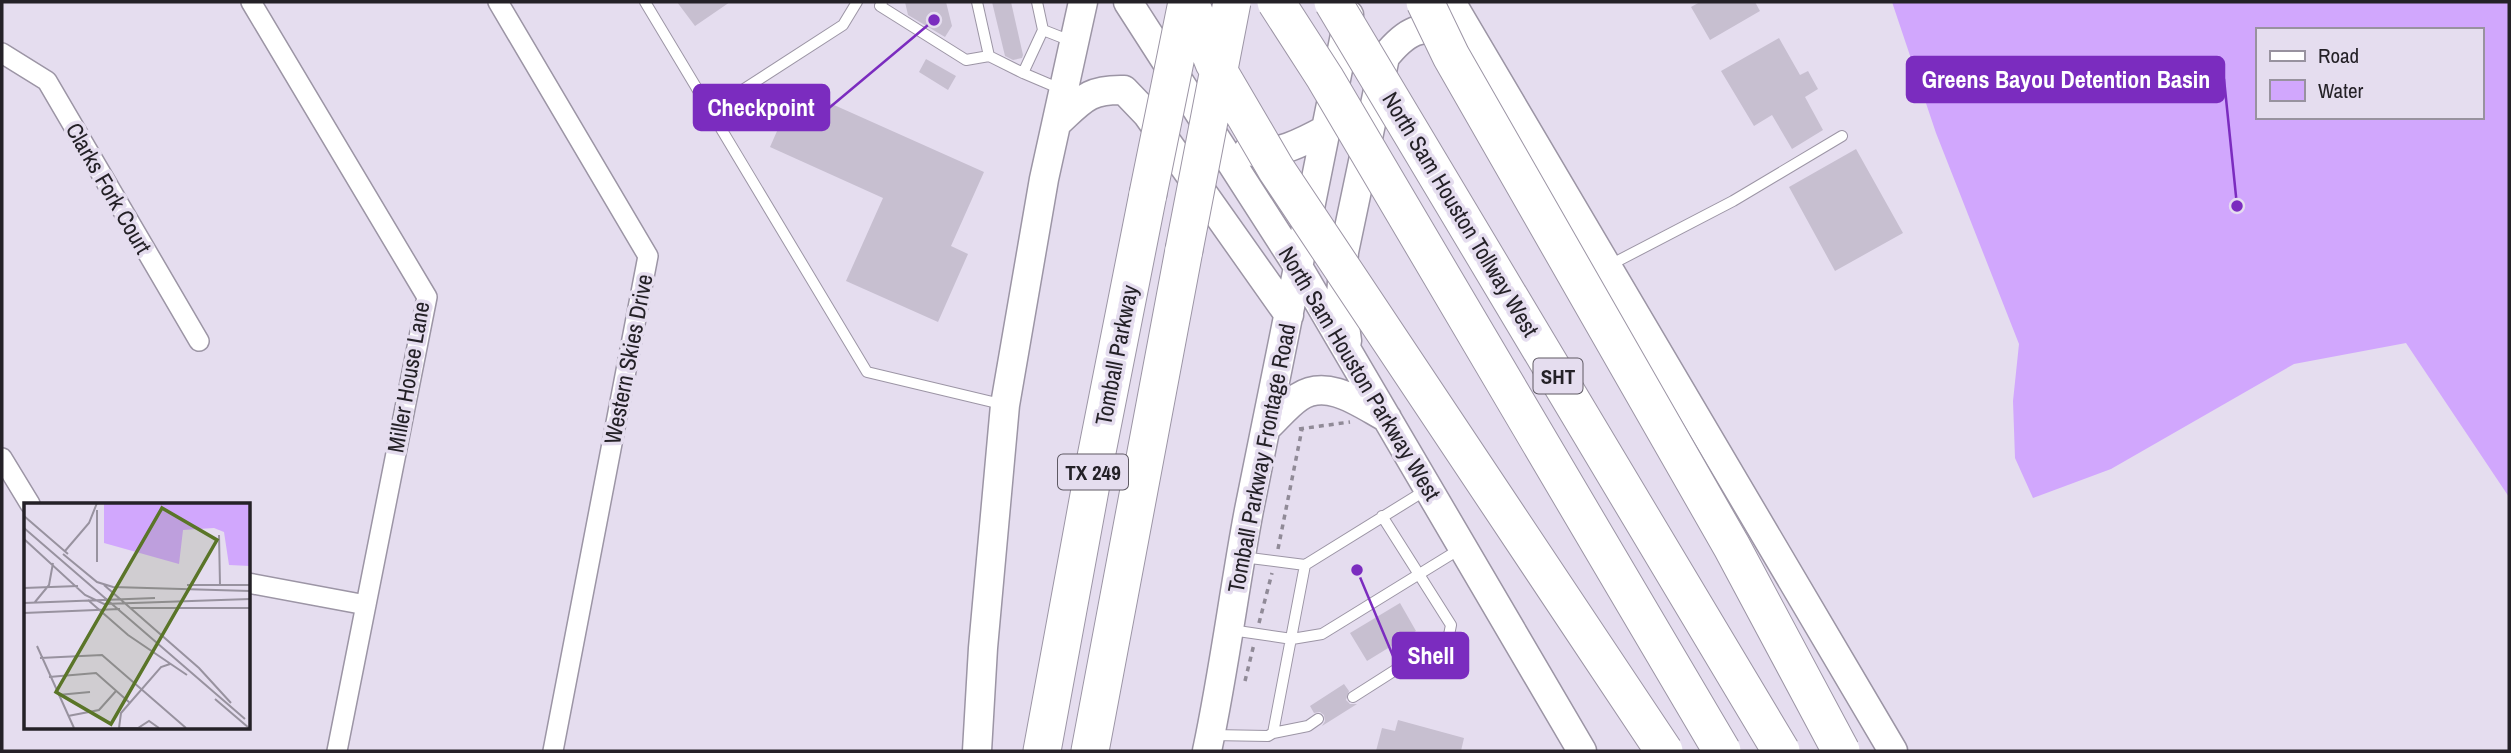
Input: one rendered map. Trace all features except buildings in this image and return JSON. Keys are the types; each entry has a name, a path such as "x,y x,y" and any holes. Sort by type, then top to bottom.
{"highway":[{"name":"Tomball Parkway","path":"1042,751 1096,457 1189,2"},
{"path":"1189,2 1214,63 1276,169 1664,751"},
{"name":"Tomball Parkway","path":"1090,751 1232,2"},
{"name":"North Sam Houston Tollway West","path":"1276,2 1332,90 1722,751"},
{"name":"North Sam Houston Tollway West","path":"1333,2 1781,751"},
{"path":"1446,2 1451,56 1732,547 1841,751"}],"main road":[{"path":"976,751 1005,405 1044,179 1083,2"},
{"name":"North Sam Houston Parkway West","path":"1128,2 1297,265 1582,751"},
{"name":"Tomball Parkway Frontage Road","path":"1209,743 1241,557 1297,265 1352,2"},
{"path":"1446,2 1479,48 1892,751"},
{"path":"1349,352 1341,297 1344,252 1385,57 1401,37 1430,26 1455,30 1479,48"},
{"path":"1057,123 1084,98 1102,89 1124,90 1147,114 1289,315"},
{"path":"1214,135 1256,153 1301,143 1327,129"},
{"path":"1266,428 1298,398 1312,390 1326,390 1348,397 1389,419"}],"street":[{"name":"Miller House Lane","path":"251,2 427,297 337,751"},
{"name":"Western Skies Drive","path":"498,2 648,256 553,751"},
{"name":"Clarks Fork Court","path":"2,52 47,80 199,341"},
{"path":"2,458 29,503"},
{"path":"250,583 366,605"}],"lane":[{"path":"645,2 867,372 1005,405"},
{"path":"710,111 843,25 857,2"},
{"path":"882,2 880,6 966,60 989,57 1063,90"},
{"path":"977,2 989,57"},
{"path":"1023,73 1043,30 1037,2"},
{"path":"1043,30 1074,43"},
{"path":"1607,266 1733,201 1842,136"},
{"path":"1241,557 1305,565 1429,488"},
{"path":"1353,698 1449,635 1451,625 1382,516"},
{"path":"1229,630 1292,639 1322,634 1464,547"},
{"path":"1273,733 1305,565"},
{"path":"1209,743 1268,736 1308,726 1318,719"}],"path":[{"path":"1294,428 1348,424 1356,419"},
{"path":"1244,685 1276,561 1302,429"}],"water":[{"path":"1892,2 2509,2 2509,497 2406,343 2294,364 2111,469 2033,498 2015,458 2013,401 2019,344 1936,133"}],"place":[{"name":"Checkpoint","path":"934,20"},
{"name":"Greens Bayou Detention Basin","path":"2237,206"},
{"name":"Shell","path":"1357,570"}]}
